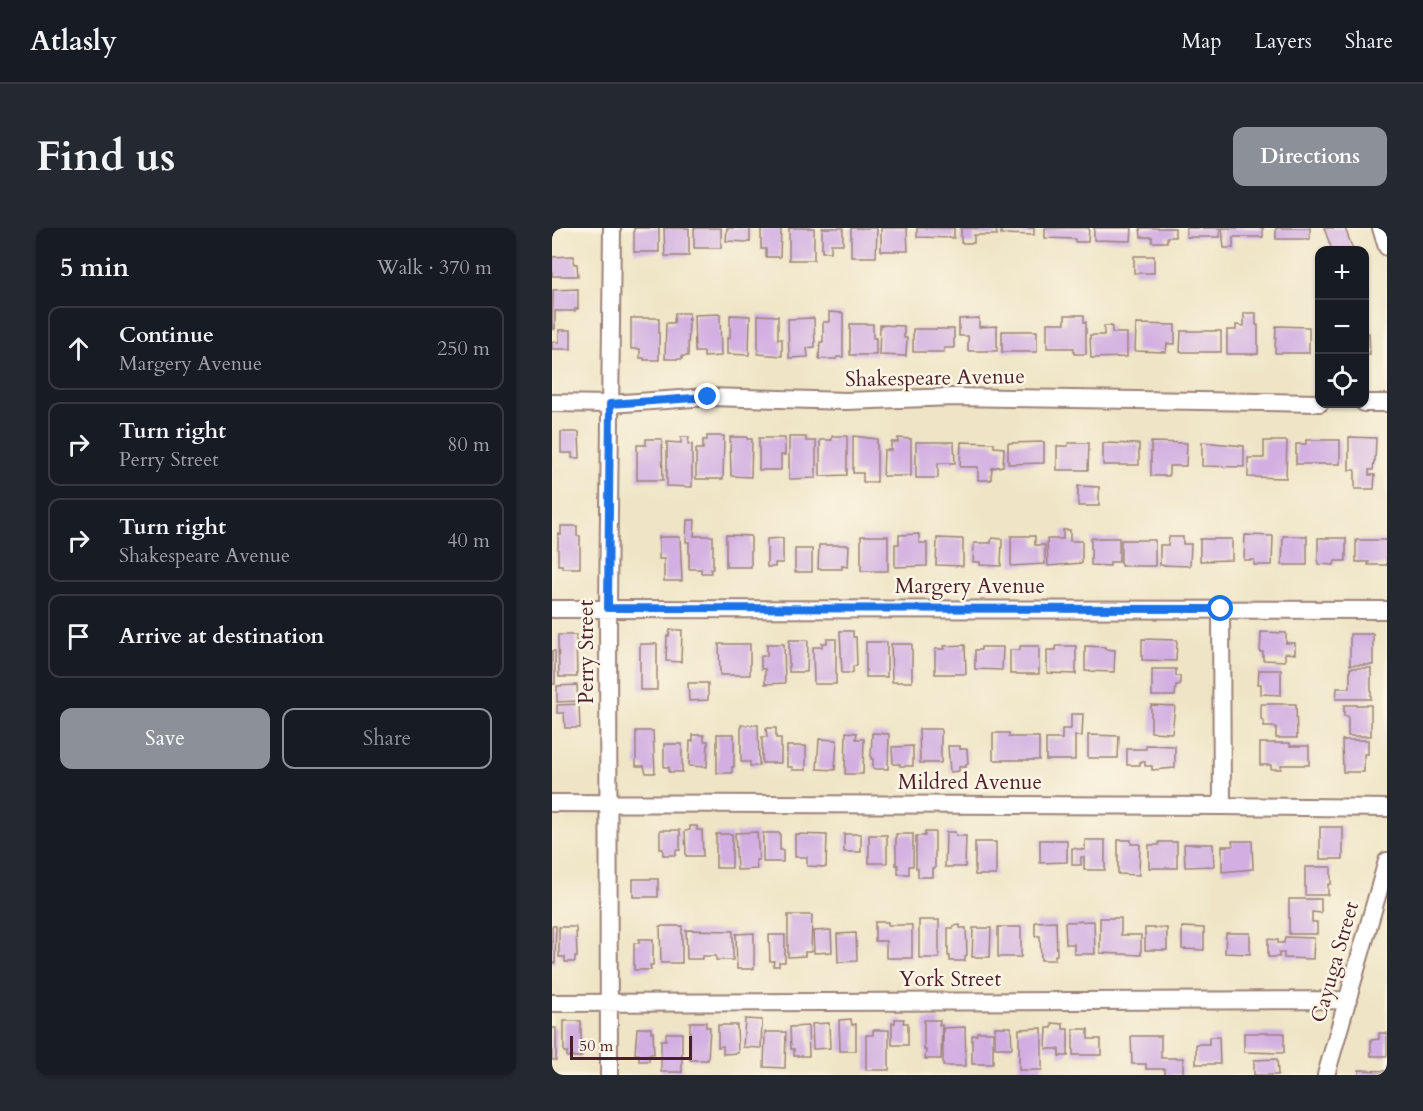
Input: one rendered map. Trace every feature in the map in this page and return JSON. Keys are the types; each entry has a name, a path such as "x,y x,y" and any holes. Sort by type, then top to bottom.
{"street":[{"name":"Perry Street","path":"609,1075 608,608 612,228"},
{"path":"1382,228 1387,247"},
{"name":"Shakespeare Avenue","path":"552,404 610,404 708,397 846,401 954,397 1315,403"},
{"path":"1369,403 1387,403"},
{"name":"Margery Avenue","path":"552,609 1387,610"},
{"path":"1221,609 1222,806"},
{"name":"Mildred Avenue","path":"552,803 1387,808"},
{"name":"Cayuga Street","path":"1326,1075 1387,861"},
{"name":"York Street","path":"552,1004 1348,1000"}],"building":[{"path":"634,228 659,228 659,252 634,252"},
{"path":"664,228 689,228 689,256 665,256"},
{"path":"694,228 721,228 721,248 694,248"},
{"path":"727,228 750,228 750,242 726,241"},
{"path":"761,228 781,228 780,257 766,257 766,249 761,249"},
{"path":"789,228 814,228 814,260 789,260"},
{"path":"822,228 843,228 843,244 831,244 831,252 822,252"},
{"path":"851,228 877,228 876,257 851,257"},
{"path":"881,228 907,228 908,251 881,251"},
{"path":"917,228 954,228 954,238 917,237"},
{"path":"961,228 996,228 997,235 974,235 974,243 961,243"},
{"path":"1001,228 1034,228 1034,235 1001,234"},
{"path":"1045,228 1089,228 1088,242 1045,238"},
{"path":"1094,228 1132,228 1131,241 1094,240"},
{"path":"1140,228 1175,228 1175,237 1167,237 1167,242 1152,242 1152,237 1141,237"},
{"path":"1186,228 1220,228 1220,237 1186,237"},
{"path":"1222,228 1263,228 1263,237 1233,237 1233,248 1224,248"},
{"path":"1276,228 1310,228 1310,239 1276,239"},
{"path":"1324,228 1345,228 1352,246 1331,246"},
{"path":"574,256 578,276 552,276 552,257"},
{"path":"1134,256 1154,256 1154,273 1134,273"},
{"path":"578,289 578,309 555,311 555,329 552,329 553,290"},
{"path":"829,312 843,313 843,357 819,359 820,342 823,342 823,322 829,322"},
{"path":"675,313 689,313 688,356 682,356 682,359 665,359 666,323 674,323"},
{"path":"1244,313 1256,313 1258,354 1227,354 1227,330 1236,330 1236,325 1244,326"},
{"path":"720,314 721,356 704,357 704,352 695,352 694,315"},
{"path":"730,315 750,316 749,355 727,354"},
{"path":"758,315 778,316 778,339 782,339 782,356 758,354"},
{"path":"1065,315 1084,315 1086,354 1074,354 1074,348 1047,348 1047,323 1065,323"},
{"path":"631,318 659,318 659,360 644,360 640,358 640,349 631,349"},
{"path":"814,318 815,347 807,348 808,357 789,358 788,319"},
{"path":"979,318 979,327 997,326 997,351 968,351 968,336 959,336 959,319"},
{"path":"850,324 873,324 876,355 850,355"},
{"path":"1136,324 1175,325 1175,344 1167,344 1166,352 1135,351"},
{"path":"880,325 904,326 904,338 907,338 906,356 879,355"},
{"path":"1104,326 1112,326 1112,333 1127,333 1127,357 1091,358 1090,335 1104,335"},
{"path":"1276,326 1309,327 1309,353 1275,353"},
{"path":"913,329 954,329 954,348 944,348 944,352 913,352"},
{"path":"559,330 571,330 571,349 552,349 552,342 559,342"},
{"path":"1002,331 1037,331 1037,352 1002,352"},
{"path":"1181,331 1221,331 1221,352 1180,352"},
{"path":"561,432 579,432 580,458 572,458 572,453 561,453"},
{"path":"707,436 724,436 723,479 696,479 696,449 703,449 703,440 707,440"},
{"path":"832,436 847,436 847,475 820,476 820,440 832,440"},
{"path":"853,436 877,439 877,482 863,482 863,473 853,473"},
{"path":"681,437 689,437 688,445 692,444 692,487 667,486 667,442 681,443"},
{"path":"730,437 752,439 751,477 731,476"},
{"path":"789,437 806,437 806,441 816,441 816,478 789,479"},
{"path":"1349,437 1376,438 1375,461 1373,470 1369,470 1369,475 1375,475 1374,489 1355,489 1355,470 1349,470"},
{"path":"759,438 785,438 785,455 781,455 781,470 759,470"},
{"path":"898,438 911,439 911,476 883,476 884,450 891,450 891,442 898,442"},
{"path":"646,439 662,439 663,480 637,480 637,445 646,445"},
{"path":"1306,440 1340,440 1340,464 1296,464 1296,444 1306,444"},
{"path":"1264,441 1287,441 1286,478 1248,477 1248,458 1264,458"},
{"path":"916,442 954,442 955,463 938,463 938,478 916,478"},
{"path":"961,442 994,443 994,447 1004,448 1003,466 992,468 991,480 978,480 978,467 960,467"},
{"path":"1044,442 1044,463 1008,464 1008,443"},
{"path":"1151,442 1187,443 1186,466 1169,466 1169,476 1151,476"},
{"path":"1202,442 1244,446 1244,467 1202,466"},
{"path":"1069,443 1089,443 1088,470 1057,470 1057,446 1068,446"},
{"path":"1103,443 1139,444 1139,465 1103,465"},
{"path":"1078,486 1099,487 1099,506 1078,506"},
{"path":"687,520 695,520 694,536 713,536 711,573 701,573 701,569 689,569 689,542 686,542"},
{"path":"561,526 577,526 577,536 580,536 580,568 562,568 562,565 558,565 558,534 561,535"},
{"path":"1063,530 1070,530 1070,541 1082,541 1082,563 1048,566 1047,539 1063,539"},
{"path":"919,534 919,543 927,543 927,566 895,567 895,544 899,544 899,535"},
{"path":"726,535 751,536 751,567 726,567"},
{"path":"1245,535 1273,536 1272,565 1254,565 1254,560 1244,560"},
{"path":"861,536 888,536 888,571 861,571"},
{"path":"1011,536 1035,536 1035,545 1045,545 1045,564 1011,566"},
{"path":"1283,536 1307,536 1307,565 1282,565"},
{"path":"659,537 680,537 682,581 664,581 664,559 659,559"},
{"path":"1169,537 1183,537 1183,544 1191,544 1190,566 1160,565 1160,545 1168,545"},
{"path":"783,538 783,563 775,563 775,567 767,567 767,539"},
{"path":"937,538 963,539 963,566 936,565"},
{"path":"992,538 1002,539 1001,566 980,565 980,562 973,562 974,543 991,543"},
{"path":"1091,538 1119,538 1119,562 1110,562 1110,566 1091,565"},
{"path":"1318,538 1346,538 1346,561 1335,561 1334,565 1318,564"},
{"path":"1200,539 1232,539 1232,560 1200,561"},
{"path":"1121,540 1155,540 1155,566 1121,566"},
{"path":"1356,540 1387,540 1387,565 1368,565 1369,562 1356,562"},
{"path":"819,545 849,545 848,567 818,569"},
{"path":"795,549 812,549 812,572 795,572"},
{"path":"670,630 682,630 681,662 666,661 667,636"},
{"path":"840,631 853,631 853,637 856,637 857,665 853,666 853,673 842,673"},
{"path":"1261,632 1286,633 1286,643 1295,643 1295,654 1285,653 1285,661 1263,660 1263,652 1260,652"},
{"path":"1350,634 1373,634 1373,665 1350,665"},
{"path":"558,635 576,635 577,677 559,677"},
{"path":"827,639 836,639 836,684 814,684 813,647 822,647 822,643 827,643"},
{"path":"1142,639 1177,640 1176,661 1142,660"},
{"path":"789,640 808,640 807,672 789,672"},
{"path":"866,642 887,642 887,677 866,677"},
{"path":"640,644 657,644 657,690 640,690"},
{"path":"719,644 750,644 750,675 720,675"},
{"path":"767,644 784,644 785,683 765,684 765,669 761,669 761,656 767,656"},
{"path":"891,644 912,644 912,682 892,682"},
{"path":"965,645 966,674 935,674 935,649"},
{"path":"1020,646 1039,646 1039,674 1010,674 1010,650 1020,650"},
{"path":"1056,646 1076,646 1076,674 1047,673 1047,650 1056,650"},
{"path":"1085,646 1115,650 1114,672 1085,671"},
{"path":"981,647 1003,647 1002,670 975,669 975,650 981,650"},
{"path":"552,651 555,651 555,684 552,684"},
{"path":"1350,668 1371,668 1371,699 1336,699 1337,688 1350,688"},
{"path":"1152,669 1176,669 1176,676 1180,676 1180,685 1176,685 1175,696 1152,696"},
{"path":"1259,670 1281,670 1281,695 1261,694 1261,684 1258,684"},
{"path":"688,683 708,683 708,700 689,701"},
{"path":"577,685 578,701 557,702 557,686"},
{"path":"579,704 580,728 565,728 564,713 557,713 557,705"},
{"path":"1261,704 1296,704 1297,738 1276,738 1276,727 1264,727 1264,721 1261,720"},
{"path":"1151,705 1175,706 1172,733 1151,732"},
{"path":"1344,705 1371,705 1371,736 1348,736 1348,716 1344,716"},
{"path":"1071,714 1083,714 1082,736 1075,736 1075,760 1046,760 1046,739 1062,739 1062,729 1071,729"},
{"path":"741,725 758,725 759,766 750,766 750,762 741,762"},
{"path":"766,728 776,728 776,738 781,738 781,763 762,763 762,737 767,737"},
{"path":"919,729 941,729 941,763 920,763"},
{"path":"636,731 653,731 655,773 646,773 644,766 636,766"},
{"path":"846,732 857,733 856,739 864,739 863,774 845,774"},
{"path":"872,733 889,734 888,769 873,769"},
{"path":"993,733 1009,733 1009,737 1039,737 1039,760 993,760"},
{"path":"717,734 734,734 732,773 717,773"},
{"path":"693,735 704,735 704,741 708,741 707,767 689,766 690,741 693,741"},
{"path":"1088,735 1119,736 1118,758 1088,758"},
{"path":"819,739 837,740 835,770 817,769"},
{"path":"1342,740 1368,740 1368,754 1364,754 1364,772 1343,772"},
{"path":"1260,743 1290,743 1290,746 1309,746 1309,765 1281,765 1281,769 1271,769 1271,765 1260,765"},
{"path":"664,744 682,744 682,772 669,772 669,767 664,767"},
{"path":"1146,745 1175,746 1175,768 1152,770 1152,766 1145,766 1145,762 1140,762 1140,765 1127,765 1127,749 1146,749"},
{"path":"787,746 806,746 806,770 792,770 792,767 787,767"},
{"path":"913,746 913,766 893,764 892,747"},
{"path":"948,746 960,746 960,749 967,749 968,764 966,767 959,767 959,771 950,772"},
{"path":"690,826 697,826 697,830 702,830 703,856 686,856 685,831 690,830"},
{"path":"1320,827 1343,827 1343,859 1320,859"},
{"path":"660,830 680,830 680,850 676,850 676,855 663,855 663,849 660,849"},
{"path":"757,832 759,860 756,860 757,869 737,870 735,833"},
{"path":"925,832 935,832 935,868 932,868 932,877 918,877 916,836 925,836"},
{"path":"946,832 955,832 956,836 966,836 965,867 945,867"},
{"path":"763,833 780,833 783,862 763,862"},
{"path":"716,834 732,834 732,868 716,868"},
{"path":"795,834 827,835 826,867 807,866 807,857 795,857"},
{"path":"844,834 861,834 861,852 844,852"},
{"path":"896,834 913,834 913,866 909,866 909,874 898,874"},
{"path":"869,835 887,835 887,863 869,863"},
{"path":"1040,840 1067,840 1067,862 1040,863"},
{"path":"1085,840 1105,840 1105,870 1084,870 1084,857 1081,857 1081,865 1072,865 1072,848 1085,850"},
{"path":"1118,840 1131,840 1131,844 1140,844 1139,875 1118,874"},
{"path":"1232,841 1252,841 1253,869 1222,872 1222,846 1233,846"},
{"path":"975,842 996,842 996,875 975,875"},
{"path":"1159,842 1177,842 1177,868 1149,868 1149,845 1159,845"},
{"path":"1184,844 1213,844 1214,866 1185,867"},
{"path":"1305,867 1331,867 1331,884 1328,884 1328,895 1305,895"},
{"path":"633,879 658,879 658,897 633,897"},
{"path":"1289,899 1321,899 1321,913 1312,912 1312,922 1317,922 1317,934 1289,934"},
{"path":"788,915 812,915 811,952 805,952 805,956 788,957"},
{"path":"1100,918 1121,918 1121,935 1141,935 1141,955 1100,953"},
{"path":"919,920 939,920 939,958 919,958"},
{"path":"1056,921 1057,955 1055,955 1055,960 1041,960 1040,936 1035,936 1035,922"},
{"path":"1094,921 1095,954 1074,954 1074,944 1066,944 1065,922"},
{"path":"875,922 888,922 888,925 912,925 912,958 886,958 886,941 875,941"},
{"path":"960,925 960,928 966,928 967,955 965,961 950,961 948,928"},
{"path":"552,926 556,926 555,963 552,963"},
{"path":"660,926 682,926 682,963 661,963"},
{"path":"559,927 576,927 577,957 575,957 575,962 565,962 565,957 559,957"},
{"path":"998,927 1021,927 1021,957 998,957"},
{"path":"1182,927 1204,928 1204,950 1182,949"},
{"path":"973,928 991,928 990,957 972,957"},
{"path":"1145,928 1167,928 1167,950 1145,950"},
{"path":"686,930 733,931 733,960 716,960 716,956 687,959"},
{"path":"831,930 832,952 814,953 813,931"},
{"path":"754,933 754,969 737,969 736,934"},
{"path":"856,933 857,961 838,962 837,934"},
{"path":"1226,933 1250,933 1250,954 1225,953"},
{"path":"769,935 785,935 785,962 779,962 779,966 773,966 774,961 770,961"},
{"path":"1285,937 1314,938 1313,959 1284,958 1284,953 1279,953 1279,957 1268,957 1268,939 1284,943"},
{"path":"639,939 653,939 651,970 634,970 634,943 639,943"},
{"path":"745,1019 762,1020 761,1048 743,1047"},
{"path":"851,1019 852,1025 856,1024 856,1051 840,1051 839,1020"},
{"path":"895,1019 904,1019 903,1023 908,1023 908,1045 892,1045 892,1023 895,1023"},
{"path":"924,1020 940,1020 939,1025 942,1025 941,1059 925,1059"},
{"path":"564,1021 581,1021 581,1057 567,1057 567,1052 564,1052"},
{"path":"690,1022 706,1022 706,1027 710,1027 708,1060 690,1060"},
{"path":"829,1023 830,1048 813,1049 812,1024"},
{"path":"1052,1023 1063,1024 1063,1029 1068,1029 1068,1056 1059,1056 1059,1049 1046,1049 1047,1028 1052,1028"},
{"path":"718,1025 737,1025 738,1053 723,1054 723,1046 718,1047"},
{"path":"808,1026 809,1056 794,1056 794,1049 791,1049 790,1027"},
{"path":"965,1027 966,1066 943,1066 943,1028"},
{"path":"995,1027 1011,1027 1012,1048 995,1048"},
{"path":"552,1028 556,1028 556,1060 552,1060"},
{"path":"637,1028 651,1028 653,1032 654,1054 649,1054 649,1061 639,1061 639,1054 635,1054"},
{"path":"1042,1028 1042,1070 1019,1070 1019,1029"},
{"path":"1073,1029 1088,1029 1088,1039 1101,1039 1101,1055 1073,1055"},
{"path":"873,1030 889,1030 889,1070 866,1070 866,1035 873,1035"},
{"path":"765,1032 786,1032 785,1068 764,1067"},
{"path":"977,1032 993,1032 993,1064 972,1064 972,1035 977,1035"},
{"path":"666,1033 682,1033 682,1072 661,1072 661,1040 666,1040"},
{"path":"1244,1033 1284,1033 1284,1053 1244,1052"},
{"path":"1379,1033 1387,1033 1387,1056 1371,1056 1371,1040 1379,1039"},
{"path":"1131,1036 1161,1036 1161,1058 1183,1058 1183,1075 1165,1075 1165,1069 1146,1069 1146,1064 1132,1064"},
{"path":"1209,1037 1219,1037 1220,1064 1196,1064 1196,1044 1209,1044"},
{"path":"1277,1059 1278,1075 1254,1075 1254,1060"},
{"path":"1359,1070 1386,1071 1386,1075 1359,1075"}],"route":[{"path":"708,397 610,404 608,608 1221,609"}]}
